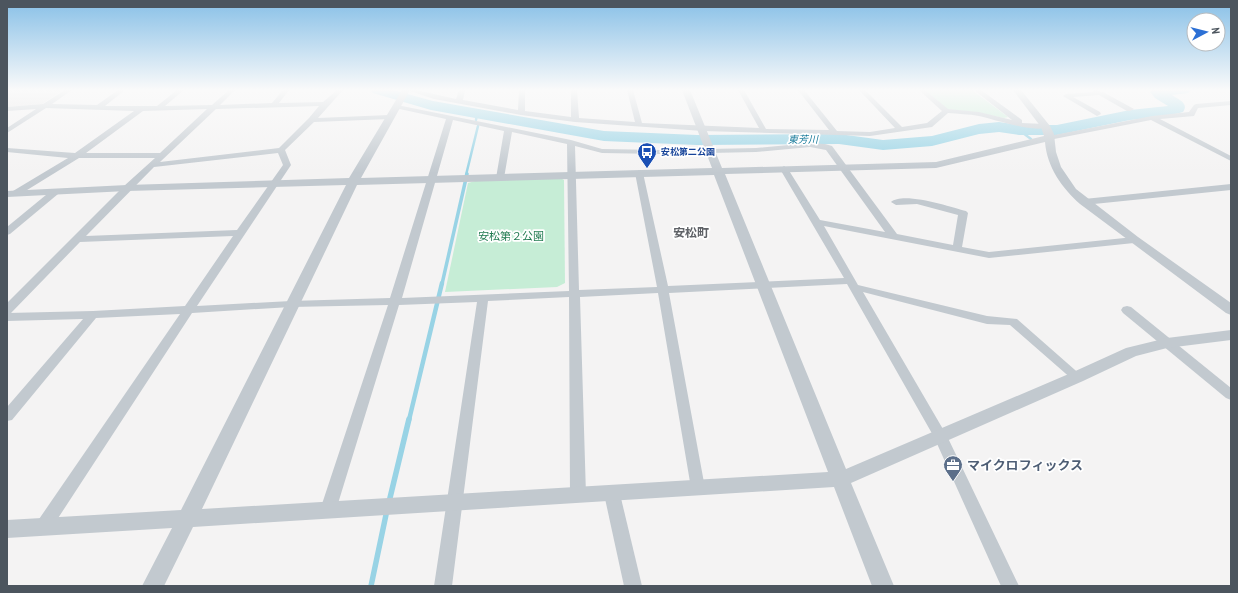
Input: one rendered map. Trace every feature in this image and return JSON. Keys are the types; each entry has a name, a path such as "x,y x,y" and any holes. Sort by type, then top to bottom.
{"street":[{"path":"7,131 28,118"},
{"path":"11,193 77,156 129,118"},
{"path":"7,310 127,188 203,118"},
{"path":"152,165 281,150 312,120 372,118"},
{"path":"153,586 188,519 291,304 353,182 389,118"},
{"path":"328,510 395,301 450,118 508,131 571,142 602,151 661,152 710,148 756,150 810,145 825,146 829,148 893,236"},
{"path":"557,118 703,130 870,134 900,128 930,125 938,118"},
{"path":"637,118 638,124"},
{"path":"698,118 883,586"},
{"path":"757,118 764,131"},
{"path":"823,118 834,132"},
{"path":"890,118 900,128"},
{"path":"994,118 1047,131"},
{"path":"1014,118 1027,126"},
{"path":"1037,118 1047,131 1051,152 1056,167 1072,191 1134,240 1231,310"},
{"path":"1152,118 1231,159"},
{"path":"11,193 127,188 936,165 1047,131 1155,118"},
{"path":"500,178 508,131"},
{"path":"571,142 570,175 578,495"},
{"path":"7,150 77,156 163,155"},
{"path":"43,527 272,185 287,165 281,150"},
{"path":"784,169 817,222 940,436 1010,586"},
{"path":"639,173 663,289 698,488"},
{"path":"1084,202 1231,187"},
{"path":"7,232 55,192"},
{"path":"896,202 917,201 963,213 957,249"},
{"path":"817,222 989,255 1134,240"},
{"path":"77,238 241,232"},
{"path":"7,317 188,311 291,304 439,300 663,289 853,284 987,320 1014,322 1077,377"},
{"path":"443,586 483,298"},
{"path":"1127,310 1231,395"},
{"path":"7,416 93,315"},
{"path":"7,529 612,494 841,479 1077,377 1131,352 1167,343 1231,335"},
{"path":"612,494 633,586"}],"green space":[{"name":"安松第２公園","path":"560,178 564,180 565,283 557,287 445,292 468,183 475,181"}],"waterway":[{"name":"東芳川","path":"502,118 604,136 697,140 839,139 883,145 932,141 979,129 999,127 1019,130 1057,130 1117,118"},
{"path":"466,175 478,126"},
{"path":"1019,130 1031,139"},
{"path":"442,284 467,174"},
{"path":"409,420 442,283"},
{"path":"389,502 409,419"},
{"path":"371,586 387,510"}],"place":[{"name":"安松第二公園","path":"647,169"},
{"name":"マイクロフィックス","path":"953,482"}],"district":[{"name":"安松町","path":"691,233"}]}
